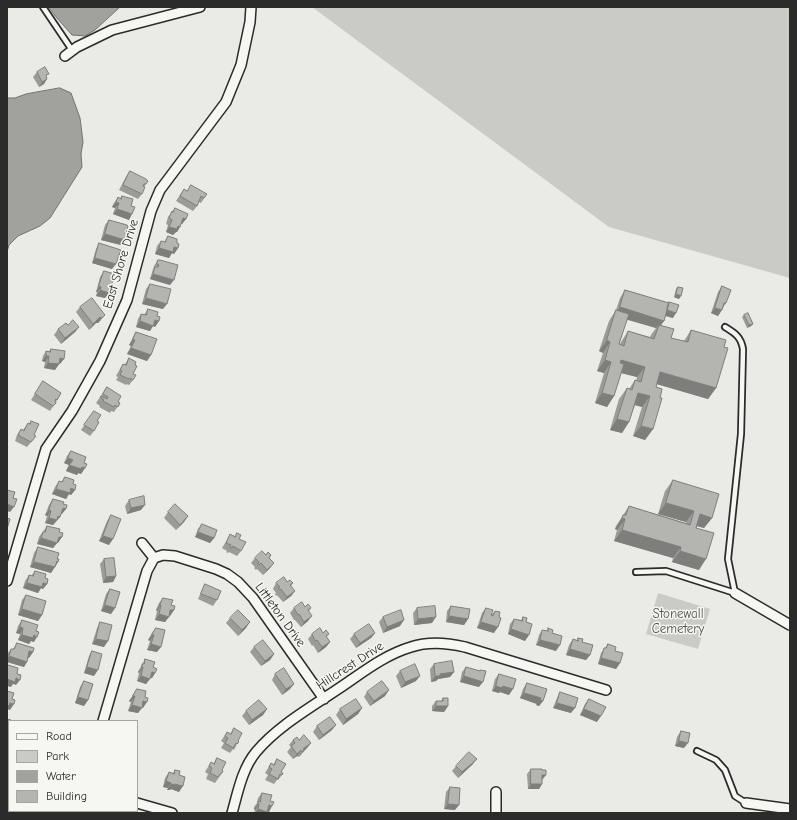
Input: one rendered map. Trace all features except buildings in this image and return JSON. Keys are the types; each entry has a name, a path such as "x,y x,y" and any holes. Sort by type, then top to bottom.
{"street":[{"path":"69,53 112,30 200,7"},
{"name":"East Shore Drive","path":"7,581 46,449 72,411 100,360 127,300 151,210 160,190 226,102 241,65 250,22 250,7"},
{"path":"103,720 147,571 154,558 142,542"},
{"name":"Littleton Drive","path":"154,558 175,556 216,569 238,582 253,598 324,699"},
{"path":"735,593 790,625"},
{"name":"Hillcrest Drive","path":"232,813 241,779 248,764 256,752 275,733 390,654 412,646 434,643 465,647 606,690"},
{"path":"496,792 496,813"},
{"path":"138,803 172,813"},
{"path":"746,803 790,809"}],"lane":[{"path":"43,7 69,53"},
{"path":"636,572 666,571 735,593 728,559 741,434 743,349 742,341 735,333 725,327"},
{"path":"697,751 716,760 725,770 728,782 735,796 746,803"}],"green space":[{"path":"312,7 790,7 790,278 609,227"},
{"name":"Stonewall Cemetery","path":"658,593 710,609 698,649 646,634"}],"water":[{"path":"49,7 120,7 95,30 85,36 72,35"},
{"path":"60,88 71,93 80,118 83,142 81,154 82,167 50,218 40,226 18,236 9,245 7,252 7,98 15,98 26,94"}]}
